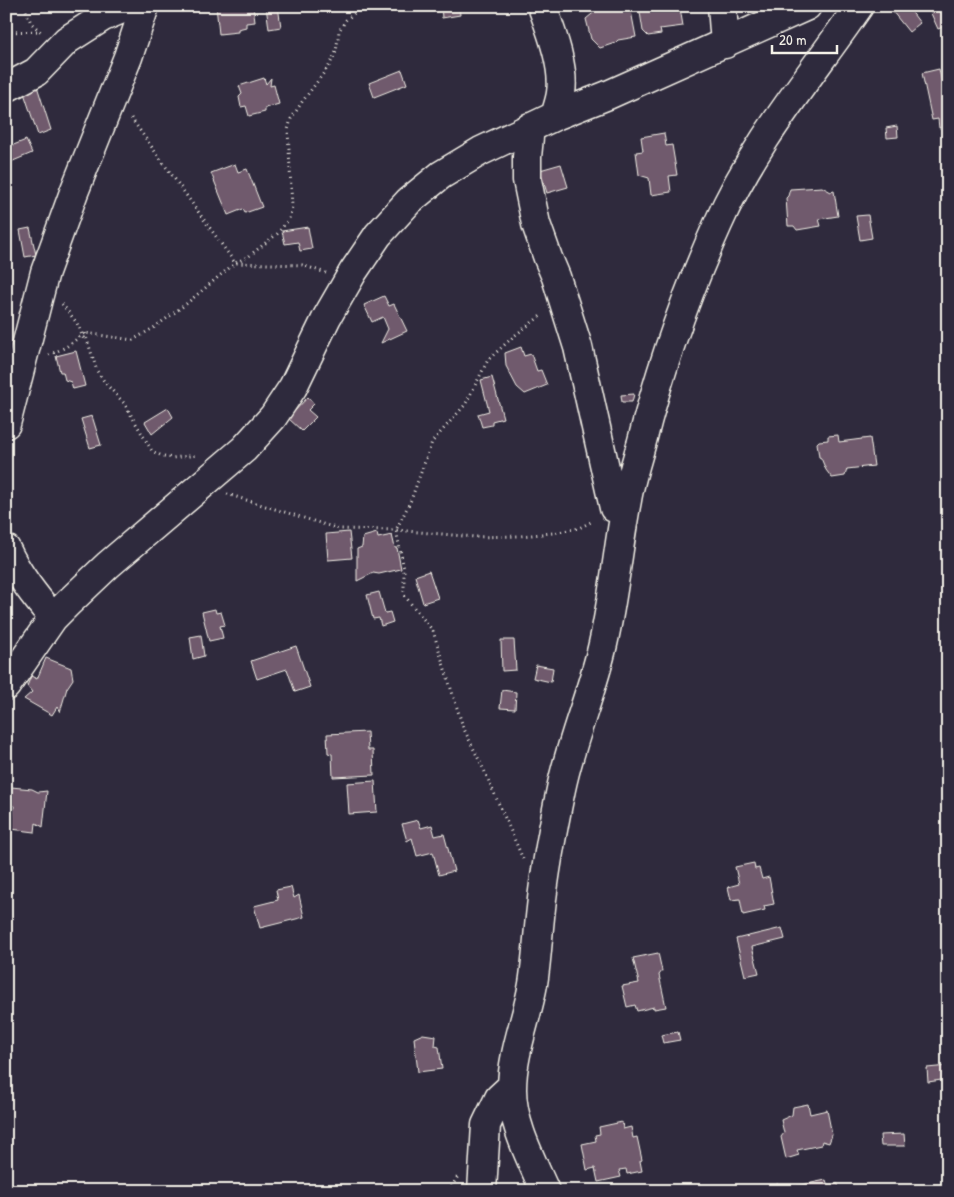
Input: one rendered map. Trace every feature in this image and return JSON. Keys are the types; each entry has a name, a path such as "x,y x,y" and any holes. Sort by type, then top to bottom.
{"street":[{"path":"6,88 36,72 67,40 103,17 129,6"},
{"path":"6,424 45,272 145,6"},
{"path":"542,6 551,31 562,75 561,93 555,116"},
{"path":"722,6 725,44"},
{"path":"6,686 53,618 108,565 244,450 274,417 294,387 327,317 348,279 378,235 409,201 440,175 481,151 530,127 725,44 807,6"},
{"path":"545,1191 513,1109 512,1086 517,1050 528,1013 533,984 541,906 561,788 569,754 603,643 627,498 650,408 693,282 720,220 751,160 859,6"},
{"path":"530,127 527,180 536,224 578,347 614,508"},
{"path":"6,549 13,565 25,583 53,618"},
{"path":"482,1191 486,1125 499,1098 512,1086"}],"path":[{"path":"22,365 44,358 85,333 133,340 155,327 235,263 249,256 277,234 289,219 292,207 288,130 291,119 329,66 336,52 339,31 346,20 364,6"},
{"path":"6,32 40,31"},
{"path":"113,94 235,263"},
{"path":"235,263 302,265 348,279"},
{"path":"40,293 57,299 68,310 84,340 85,333"},
{"path":"524,861 463,727 433,631 404,595 404,569 396,530 411,500 432,442 465,405 488,360 514,336 563,300"},
{"path":"85,333 97,371 106,384 124,403 152,451 172,458 199,454"},
{"path":"201,487 339,529 396,530 475,537 553,533 579,528 602,517 614,508"}],"building":[{"path":"216,6 253,6 255,22 246,23 246,27 238,29 238,32 219,34"},
{"path":"266,6 278,6 281,27 269,29"},
{"path":"441,6 459,6 460,15 442,18"},
{"path":"599,6 630,6 636,37 618,40 615,43 600,48 591,39 586,19"},
{"path":"639,6 676,6 676,9 680,8 683,26 660,29 661,34 648,36 643,31"},
{"path":"888,6 907,6 920,23 909,32"},
{"path":"931,6 948,6 948,25 938,29 930,11"},
{"path":"939,69 948,110 948,126 939,128 938,119 932,120 922,73"},
{"path":"402,70 407,84 374,97 369,83"},
{"path":"264,78 266,84 271,78 270,86 274,85 279,104 265,108 265,112 249,116 246,106 241,107 239,97 242,94 239,86"},
{"path":"36,83 51,130 38,135 22,87"},
{"path":"897,126 898,137 887,138 886,128"},
{"path":"664,133 666,146 672,145 677,175 669,176 671,192 651,195 649,178 639,175 636,152 643,151 641,137"},
{"path":"26,140 32,153 6,164 6,148"},
{"path":"235,164 238,172 247,169 262,207 245,213 243,209 228,215 211,173"},
{"path":"561,164 568,187 547,193 540,170"},
{"path":"822,187 831,192 834,191 838,216 819,219 821,226 797,230 794,226 788,226 786,198 790,189"},
{"path":"868,215 872,238 860,240 856,216"},
{"path":"308,227 312,249 300,251 298,242 285,244 282,231"},
{"path":"30,228 36,255 25,257 20,230"},
{"path":"384,296 389,306 394,304 407,331 381,343 388,329 383,317 372,322 364,305"},
{"path":"6,309 8,329 6,330"},
{"path":"521,347 524,356 531,354 537,371 541,370 547,385 525,394 517,387 506,366 505,353"},
{"path":"76,351 85,386 73,389 71,382 65,380 63,372 60,372 56,356"},
{"path":"492,377 503,418 492,421 492,425 482,427 478,414 489,411 481,380"},
{"path":"634,394 632,402 622,402 621,395"},
{"path":"308,397 314,404 308,410 316,417 302,431 288,418"},
{"path":"168,408 173,417 152,434 145,422"},
{"path":"92,416 101,445 90,448 81,419"},
{"path":"838,435 839,442 870,438 874,466 847,469 845,476 832,478 819,457 817,443 828,440 828,436"},
{"path":"349,532 352,558 328,560 326,534"},
{"path":"377,533 378,538 392,535 395,548 397,548 401,569 379,574 373,573 357,581 357,549 362,547 363,537"},
{"path":"429,571 438,598 423,603 415,576"},
{"path":"379,592 385,613 390,612 393,622 381,626 379,618 373,619 367,595"},
{"path":"215,609 216,613 221,612 225,625 220,626 223,638 209,641 202,612"},
{"path":"201,635 204,656 193,659 190,637"},
{"path":"501,640 514,640 516,670 502,671"},
{"path":"296,646 310,687 295,692 287,669 257,679 251,661"},
{"path":"46,658 71,668 73,679 67,688 60,712 57,707 52,715 24,699 32,692 27,686 31,676 37,679"},
{"path":"536,665 553,668 551,682 533,678"},
{"path":"502,690 516,692 515,709 500,708"},
{"path":"367,732 368,750 373,750 374,775 333,777 332,754 328,753 327,734"},
{"path":"375,781 377,812 349,814 347,783"},
{"path":"11,787 32,789 38,792 47,791 43,827 36,823 35,832 11,829 14,806 10,804"},
{"path":"418,820 421,828 432,825 435,836 444,834 454,871 439,875 433,852 417,856 412,838 407,841 402,824"},
{"path":"754,863 755,869 759,868 762,879 769,877 774,904 764,906 765,910 743,915 740,899 731,900 728,887 739,884 735,867"},
{"path":"291,887 294,898 299,895 304,917 260,928 254,906 278,900 276,890"},
{"path":"782,928 785,939 752,947 759,973 745,976 736,939"},
{"path":"658,953 662,971 659,975 666,1007 654,1009 654,1007 637,1011 635,1005 627,1007 622,986 639,983 633,958"},
{"path":"678,1032 680,1040 663,1043 661,1035"},
{"path":"423,1034 436,1036 435,1046 439,1047 442,1069 418,1072 414,1038"},
{"path":"948,1066 948,1079 928,1082 927,1068"},
{"path":"808,1104 810,1114 827,1110 832,1135 829,1143 822,1141 821,1145 797,1150 799,1155 786,1159 781,1137 784,1133 781,1120 792,1115 793,1107"},
{"path":"622,1122 623,1129 631,1127 633,1138 637,1137 642,1160 640,1161 642,1171 627,1174 626,1169 619,1170 621,1177 598,1182 595,1168 587,1170 582,1144 596,1141 595,1135 600,1134 599,1127"},
{"path":"904,1134 905,1146 881,1146 880,1135"},
{"path":"826,1180 828,1186 838,1184 839,1191 798,1191 797,1186"},
{"path":"778,1184 779,1191 745,1191"}]}
